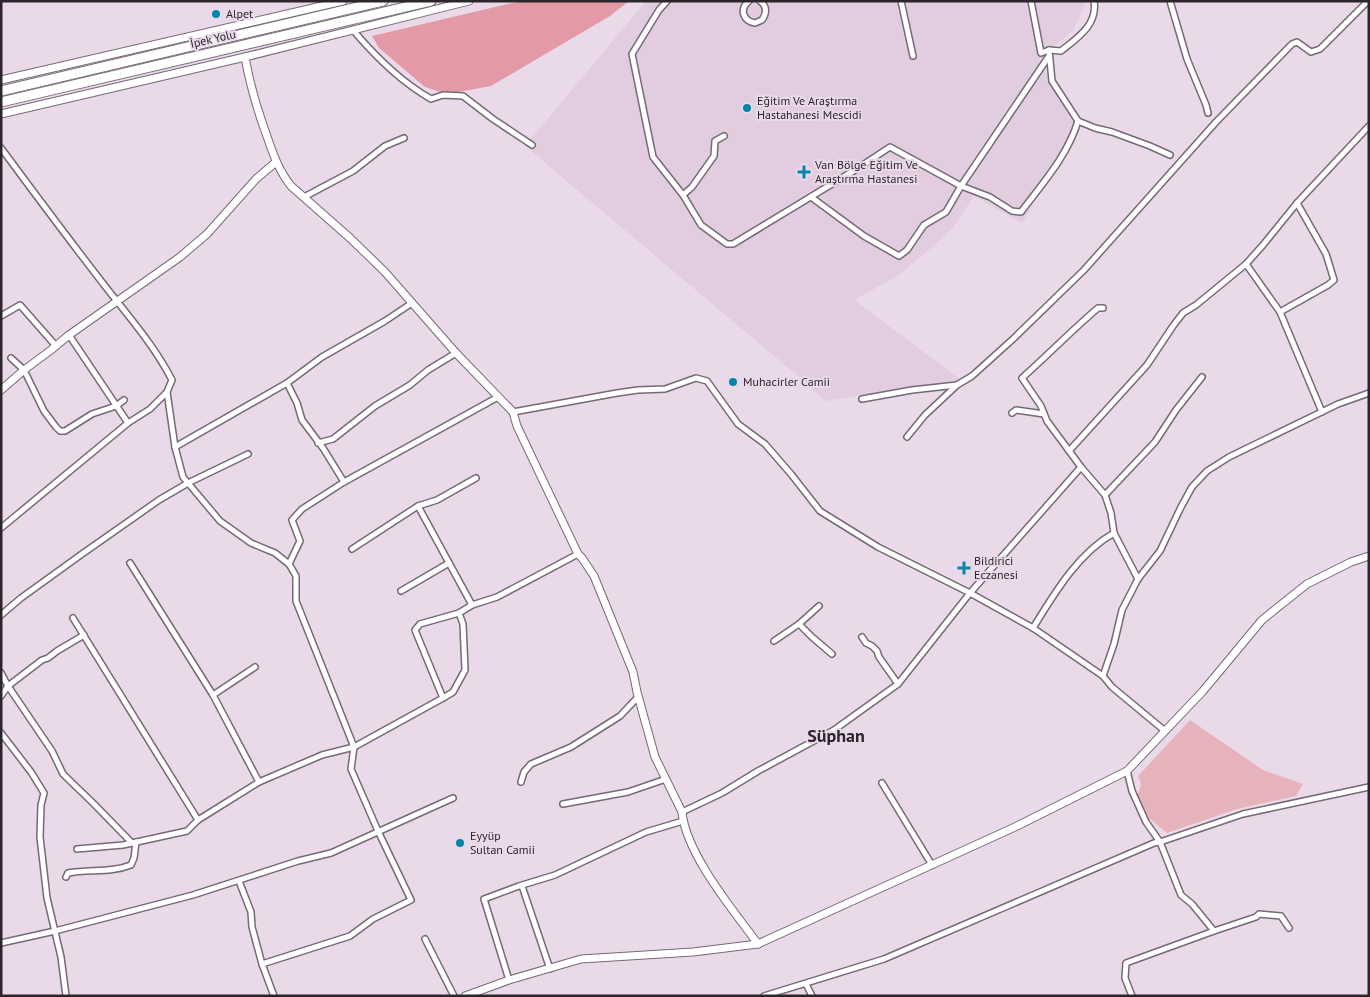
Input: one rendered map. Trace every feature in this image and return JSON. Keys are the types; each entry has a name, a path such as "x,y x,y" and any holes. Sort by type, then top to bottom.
{"highway":[{"name":"İpek Yolu","path":"1,91 383,1"},
{"name":"İpek Yolu","path":"1,102 431,1"}],"street":[{"path":"1,80 343,1"},
{"path":"1,114 469,1"},
{"path":"667,1 659,10 632,54 653,157 683,195 701,225 727,244 732,244 811,197 890,147 961,186 990,197 1012,211 1021,212 1063,152 1078,121"},
{"path":"901,1 913,56"},
{"path":"1031,1 1041,54 1061,51 1087,29 1096,10 1094,1"},
{"path":"1170,1 1187,59 1208,113"},
{"path":"907,437 925,415 1013,339 1084,270 1216,122 1292,44 1297,42 1311,52 1320,49 1368,1"},
{"path":"747,2 743,10 745,18 755,23 765,16 766,9 761,2"},
{"path":"353,30 365,45 414,89 431,99 443,95 464,96 493,120 532,144"},
{"path":"811,197 864,236 898,256 907,250 924,225 946,212 961,186 1049,53"},
{"path":"1049,53 1052,81 1078,121 1150,146 1170,156"},
{"path":"245,56 252,93 276,162 284,177 291,186 378,265 456,353 513,412 517,426 578,554 594,576 633,672 655,756 682,812 683,821 694,850 711,878 758,944"},
{"path":"1069,451 1147,365 1168,332 1183,313 1196,305 1246,264 1297,202 1369,126"},
{"path":"683,195 714,156 715,141 724,136"},
{"path":"304,197 353,171 385,146 404,138"},
{"path":"1,148 139,327 172,380 167,392 150,409 128,423 1,528"},
{"path":"1,390 69,335 180,257 207,234 256,179 276,162"},
{"path":"1280,312 1334,280 1326,254 1297,202"},
{"path":"1246,264 1280,312 1322,412"},
{"path":"175,448 287,383 322,357 385,321 412,303"},
{"path":"1,316 20,305 56,346"},
{"path":"1103,308 1098,308 1072,330 1022,378 1041,406 1047,422 1105,495 1111,513 1114,533 1138,578"},
{"path":"69,335 128,423"},
{"path":"318,443 333,439 375,406 410,385 428,370 456,353"},
{"path":"11,358 24,370 44,410 60,431 65,431 92,414 116,406 124,400"},
{"path":"513,412 617,393 665,389 696,378 707,381 738,424 765,444 820,511 878,547 970,593 1033,628 1103,676 1112,687 1165,731"},
{"path":"1105,495 1155,442 1181,404 1202,378"},
{"path":"287,383 297,403 302,420 344,482"},
{"path":"862,399 912,390 957,386"},
{"path":"167,392 175,448 184,477 188,483 220,522 252,542 275,553 289,564 296,576 296,601 354,747 351,769 411,900 374,919 350,936 262,964"},
{"path":"1103,676 1114,644 1122,610 1138,578 1160,551 1192,487 1207,471 1228,457 1338,404 1369,393"},
{"path":"289,564 300,541 292,520 302,509 344,482 498,397"},
{"path":"1012,413 1016,410 1044,414"},
{"path":"1,614 159,500 188,483 248,454"},
{"path":"682,812 722,793 758,771 834,730 898,684 970,593 1081,467"},
{"path":"352,549 418,506 437,500 476,478"},
{"path":"418,506 472,605"},
{"path":"1033,628 1060,585 1102,540 1114,533"},
{"path":"443,698 415,630 420,624 459,612 472,605 497,597 578,554"},
{"path":"465,996 508,980 581,959 693,952 758,944 1015,827 1127,771 1203,690 1262,620 1307,584 1351,562 1369,556"},
{"path":"401,591 449,563"},
{"path":"130,564 213,695 259,782"},
{"path":"774,641 799,624 819,606"},
{"path":"77,850 123,845 187,831 198,820 259,782 322,756 354,747 453,692 465,670 463,624 459,612"},
{"path":"73,618 198,820"},
{"path":"799,624 832,654"},
{"path":"1,696 8,686 42,660 84,635"},
{"path":"862,637 866,643 877,651 879,657 898,684"},
{"path":"213,695 255,667"},
{"path":"1,673 52,751 63,774 134,843 134,858 131,865 94,871 76,871 68,873 66,877"},
{"path":"521,782 524,772 531,764 571,747 620,716 638,697"},
{"path":"1,732 44,793 41,805 40,837 47,898 61,957 66,996"},
{"path":"1127,771 1132,791 1146,822 1160,842 1181,894 1192,904 1214,931"},
{"path":"563,804 628,792 666,778"},
{"path":"882,783 932,865"},
{"path":"764,996 884,959 1154,842 1160,842 1243,814 1369,787"},
{"path":"1,944 193,895 298,861 331,853 453,798"},
{"path":"508,980 484,899 555,875 646,832 683,821"},
{"path":"239,881 250,912 262,964 274,996"},
{"path":"522,886 550,969"},
{"path":"1132,996 1124,978 1126,963 1256,917 1259,914 1281,916 1289,928"},
{"path":"425,940 454,996"},
{"path":"806,984 812,996"}],"shaded area":[{"path":"521,1 629,1 610,16 491,86 447,94 425,87 379,48 372,36"},
{"name":"Van Bölge Eğitim Ve Araştırma Hastanesi","path":"646,1 1084,1 1085,4 1073,31 1049,50 1044,69 1050,84 1076,127 1062,155 1022,223 974,196 952,229 921,257 897,276 854,300 961,380 825,401 525,146"},
{"path":"1190,720 1263,770 1303,784 1296,796 1237,809 1167,833 1149,818 1137,797 1141,784 1138,776"}],"place":[{"name":"Alpet","path":"216,14"},
{"name":"Eğitim Ve Araştırma Hastahanesi Mescidi","path":"747,108"},
{"name":"Van Bölge Eğitim Ve Araştırma Hastanesi","path":"804,172"},
{"name":"Muhacirler Camii","path":"733,382"},
{"name":"Bildirici Eczanesi","path":"964,568"},
{"name":"Eyyüp Sultan Camii","path":"460,843"}],"district":[{"name":"Süphan","path":"836,736"}]}
